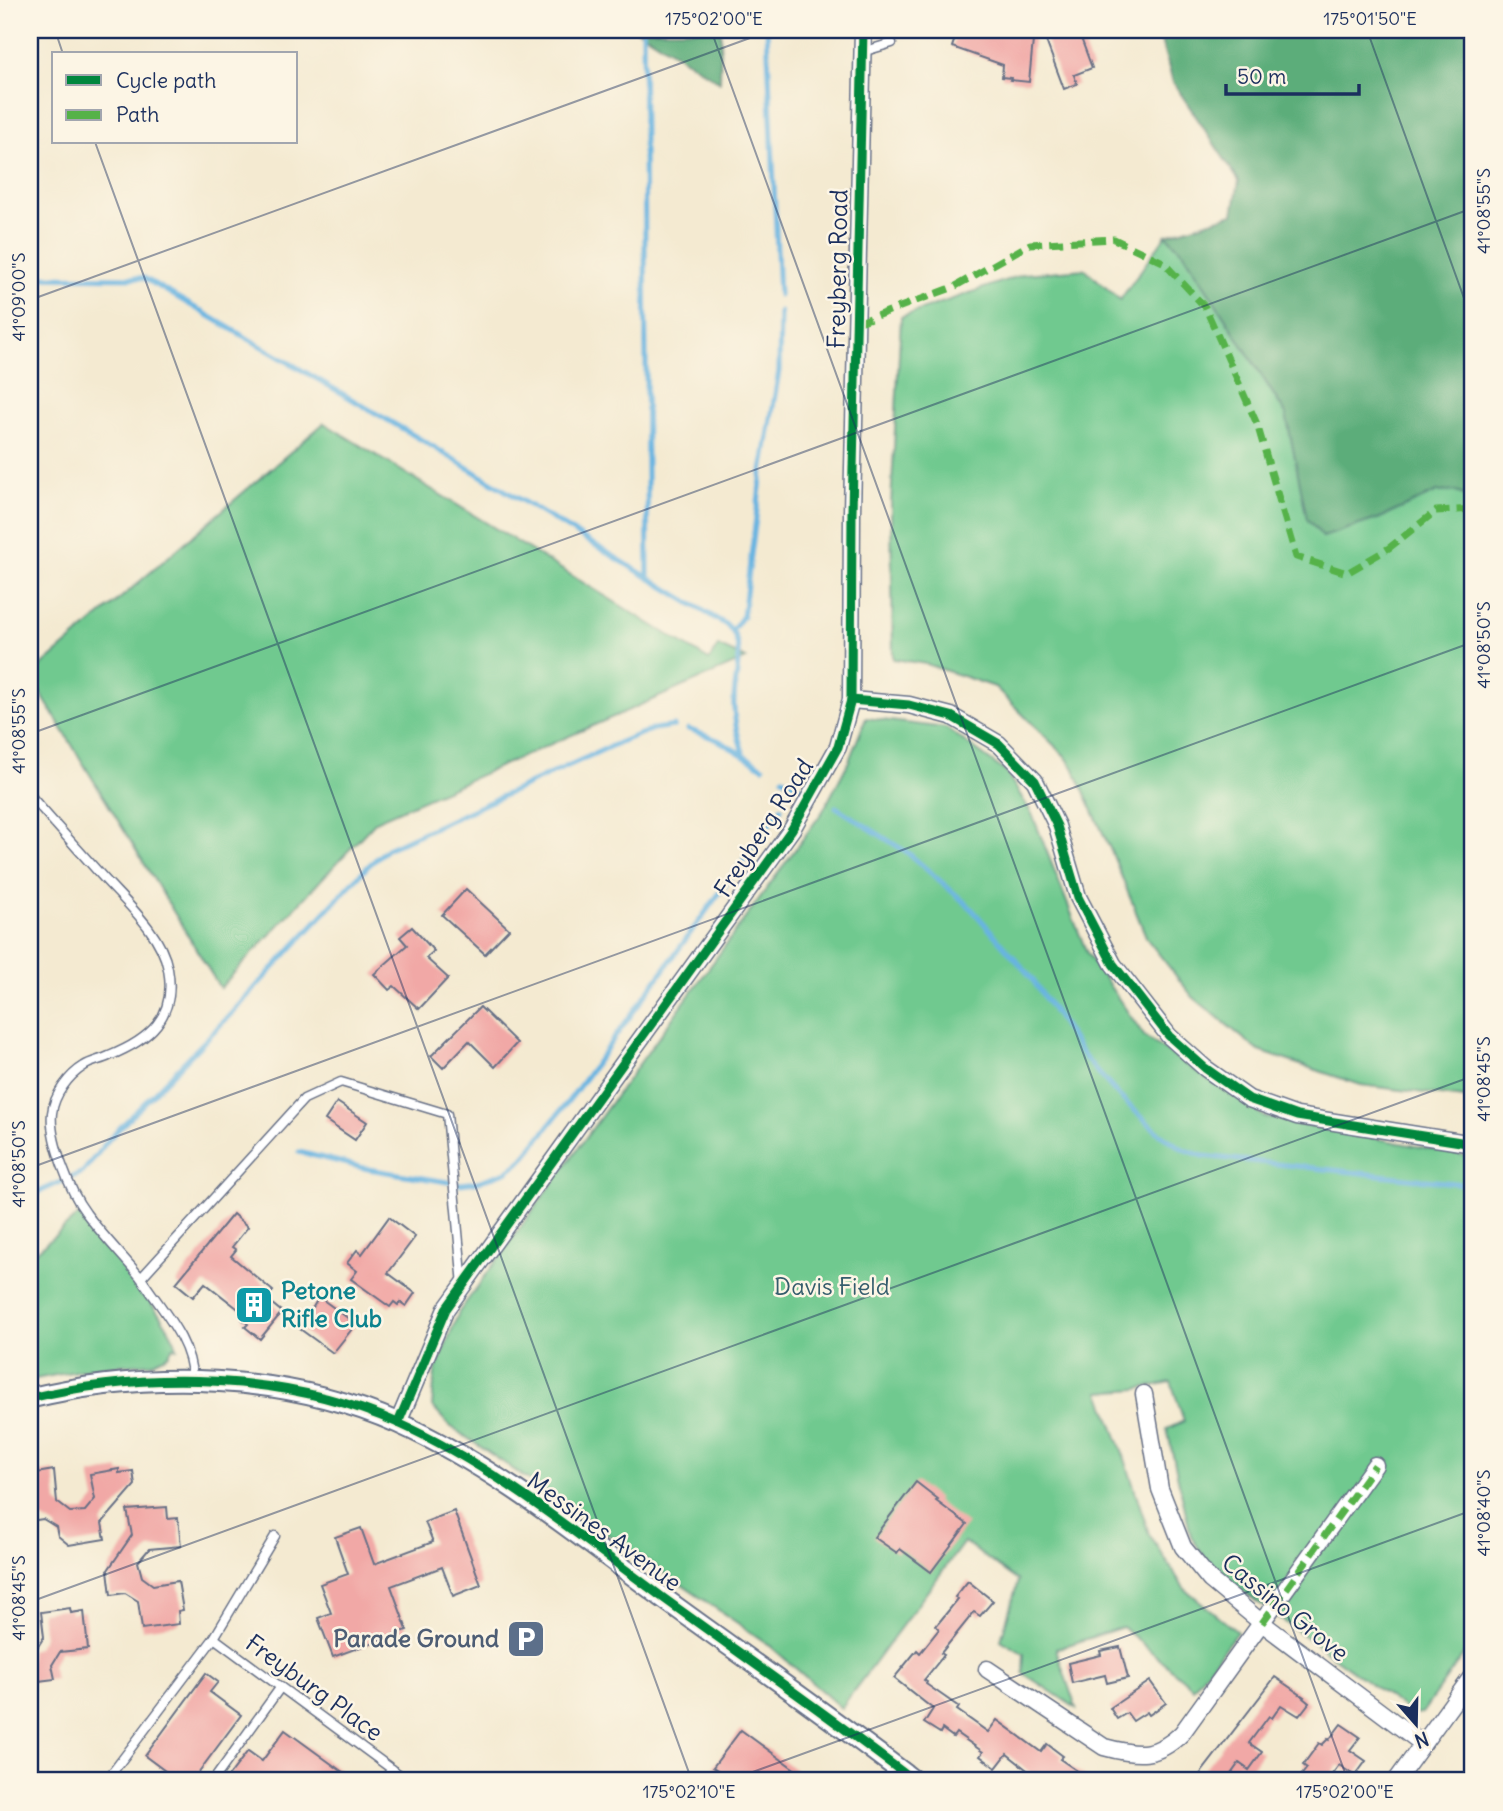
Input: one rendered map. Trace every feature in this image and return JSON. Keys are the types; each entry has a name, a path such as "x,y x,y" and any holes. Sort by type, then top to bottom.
{"street":[{"name":"Freyberg Road","path":"398,1423 446,1309 792,829 838,747 851,700 863,30"},
{"path":"851,700 909,705 951,716 999,744 1035,781 1057,826 1078,897 1113,964 1169,1036 1205,1068 1249,1099 1297,1116 1473,1144"},
{"name":"Messines Avenue","path":"30,1398 104,1385 192,1380 267,1387 318,1397 398,1423 470,1462 542,1510 914,1781"},
{"name":"Cassino Grove","path":"1144,1394 1160,1489 1183,1547 1210,1580 1262,1623 1423,1744"},
{"path":"987,1669 1104,1747 1127,1754 1149,1753 1169,1746 1182,1733 1375,1465"},
{"path":"1396,1781 1473,1675"}],"lane":[{"path":"862,52 892,43"},
{"path":"30,795 139,918 159,945 168,969 170,1002 159,1024 141,1041 84,1066 63,1086 51,1115 54,1140 72,1187 85,1211 141,1278 186,1348 192,1362 192,1380"},
{"path":"141,1278 304,1099 341,1082 447,1114 463,1285"},
{"path":"106,1781 214,1638 275,1536"},
{"name":"Freyburg Place","path":"214,1638 408,1781"},
{"path":"213,1781 280,1688"},
{"path":"383,1781 392,1769"}],"green space":[{"path":"638,30 721,30 720,82"},
{"path":"1158,30 1473,30 1473,498 1453,491 1437,492 1380,518 1323,537 1307,519 1286,414 1184,253 1166,235 1233,214 1239,181 1173,82"},
{"path":"1166,235 1184,253 1286,414 1322,536 1380,518 1437,492 1453,491 1473,498 1473,1099 1361,1085 1259,1051 1193,997 1147,939 1112,853 1073,767 1065,756 995,687 926,664 893,659 891,504 901,317 1024,274 1085,269 1120,300"},
{"path":"324,423 709,660 718,646 746,659 377,820 220,988 30,676"},
{"name":"Davis Field","path":"866,718 946,728 1006,772 1032,814 1087,953 1145,1037 1265,1117 1473,1157 1473,1641 1422,1713 1412,1714 1212,1569 1191,1536 1167,1429 1184,1421 1171,1382 1137,1389 1100,1392 1149,1534 1184,1588 1237,1632 1193,1688 1123,1627 1056,1649 1076,1708 1023,1673 1024,1654 1001,1640 1018,1581 964,1542 841,1708 768,1644 450,1426 432,1407 435,1372 459,1312 823,811 848,763"},
{"path":"79,1215 150,1301 177,1348 173,1347 168,1355 152,1363 97,1367 30,1380 30,1257"}],"building":[{"path":"958,30 1034,30 1029,82 1002,77 1003,65 952,47"},
{"path":"1042,30 1078,30 1092,68 1074,75 1077,84 1064,89"},
{"path":"466,889 509,929 485,954 442,915"},
{"path":"412,927 434,951 426,958 448,978 419,1009 394,986 389,990 374,974 407,945 400,937"},
{"path":"480,1007 517,1043 495,1067 469,1041 443,1068 431,1056"},
{"path":"337,1102 367,1122 355,1140 325,1120"},
{"path":"233,1214 248,1227 232,1247 236,1250 231,1256 273,1291 266,1299 282,1312 260,1339 245,1327 248,1324 242,1319 246,1315 205,1283 193,1297 176,1283"},
{"path":"389,1217 415,1237 388,1273 415,1293 406,1306 394,1302 390,1307 351,1279 357,1271 347,1263 357,1250 362,1254"},
{"path":"319,1297 356,1324 333,1353 300,1329"},
{"path":"119,1469 119,1473 133,1471 135,1485 102,1523 105,1539 69,1545 58,1536 56,1527 43,1519 30,1521 30,1474 54,1470 57,1502 70,1512 85,1511 95,1499 90,1474"},
{"path":"916,1482 967,1524 931,1572 900,1549 897,1553 874,1537"},
{"path":"167,1507 168,1519 178,1518 181,1546 149,1549 138,1562 142,1577 153,1585 178,1581 183,1610 178,1611 179,1624 142,1629 138,1601 125,1593 111,1595 108,1570 132,1535 127,1510"},
{"path":"454,1511 481,1585 453,1596 442,1567 391,1586 407,1630 333,1657 318,1618 331,1613 320,1584 348,1574 335,1537 361,1528 374,1564 433,1542 425,1522"},
{"path":"968,1581 993,1601 980,1616 974,1612 941,1653 944,1655 924,1680 926,1684 988,1732 997,1720 1041,1752 1047,1744 1063,1756 1060,1759 1092,1781 1041,1781 1007,1754 996,1768 980,1756 983,1752 956,1733 953,1737 942,1729 940,1733 924,1723 933,1709 894,1678 917,1650 920,1653 939,1629 936,1626 958,1599 955,1597"},
{"path":"70,1608 71,1613 84,1611 88,1649 60,1652 52,1665 55,1679 30,1682 30,1650 37,1648 44,1637 41,1612"},
{"path":"1120,1647 1128,1678 1107,1683 1105,1675 1072,1683 1068,1663"},
{"path":"206,1673 218,1682 210,1692 241,1715 192,1781 163,1781 169,1774 145,1756"},
{"path":"1275,1677 1309,1703 1299,1716 1281,1705 1272,1718 1269,1716 1249,1743 1262,1752 1249,1770 1239,1763 1226,1781 1195,1781"},
{"path":"1150,1681 1166,1703 1149,1715 1147,1712 1133,1721 1127,1713 1117,1719 1110,1708"},
{"path":"1341,1724 1360,1737 1350,1750 1366,1761 1355,1776 1339,1765 1327,1781 1297,1781 1307,1768 1303,1765 1319,1743 1322,1745 1329,1740"},
{"path":"285,1730 355,1781 225,1781 248,1751 262,1761"},
{"path":"741,1730 797,1771 789,1781 733,1781 713,1767"}],"waterway":[{"path":"643,30 648,578"},
{"path":"767,30 779,295"},
{"path":"30,277 144,278 427,443 728,626 737,642 734,708 736,729 744,755"},
{"path":"732,631 743,616 762,472 779,371 780,311"},
{"path":"30,1196 83,1172 109,1139 387,849 620,742 653,729 674,726"},
{"path":"688,729 718,740 763,767"},
{"path":"783,778 803,789"},
{"path":"836,807 908,853 970,907 1030,976 1085,1058 1119,1096 1159,1133 1183,1149 1203,1156 1473,1185"},
{"path":"299,1152 368,1169 460,1184 477,1182 506,1172 522,1160 573,1095 781,808"}],"marked path":[{"path":"857,323 954,287 1030,244 1114,239 1163,262 1205,307 1257,424 1296,557 1347,573 1389,548 1436,511 1473,509"},
{"path":"1262,1623 1375,1465"}],"cycle path":[{"path":"398,1423 446,1309 792,829 838,747 851,700 852,512 863,30"},
{"path":"851,700 909,705 951,716 999,744 1035,781 1057,826 1078,897 1113,964 1169,1036 1205,1068 1249,1099 1297,1116 1473,1144"},
{"path":"30,1398 121,1383 216,1381 309,1394 355,1406 398,1423 468,1460 534,1503 914,1781"}],"place":[{"name":"Petone Rifle Club","path":"254,1305"},
{"name":"Parade Ground","path":"526,1639"}]}
